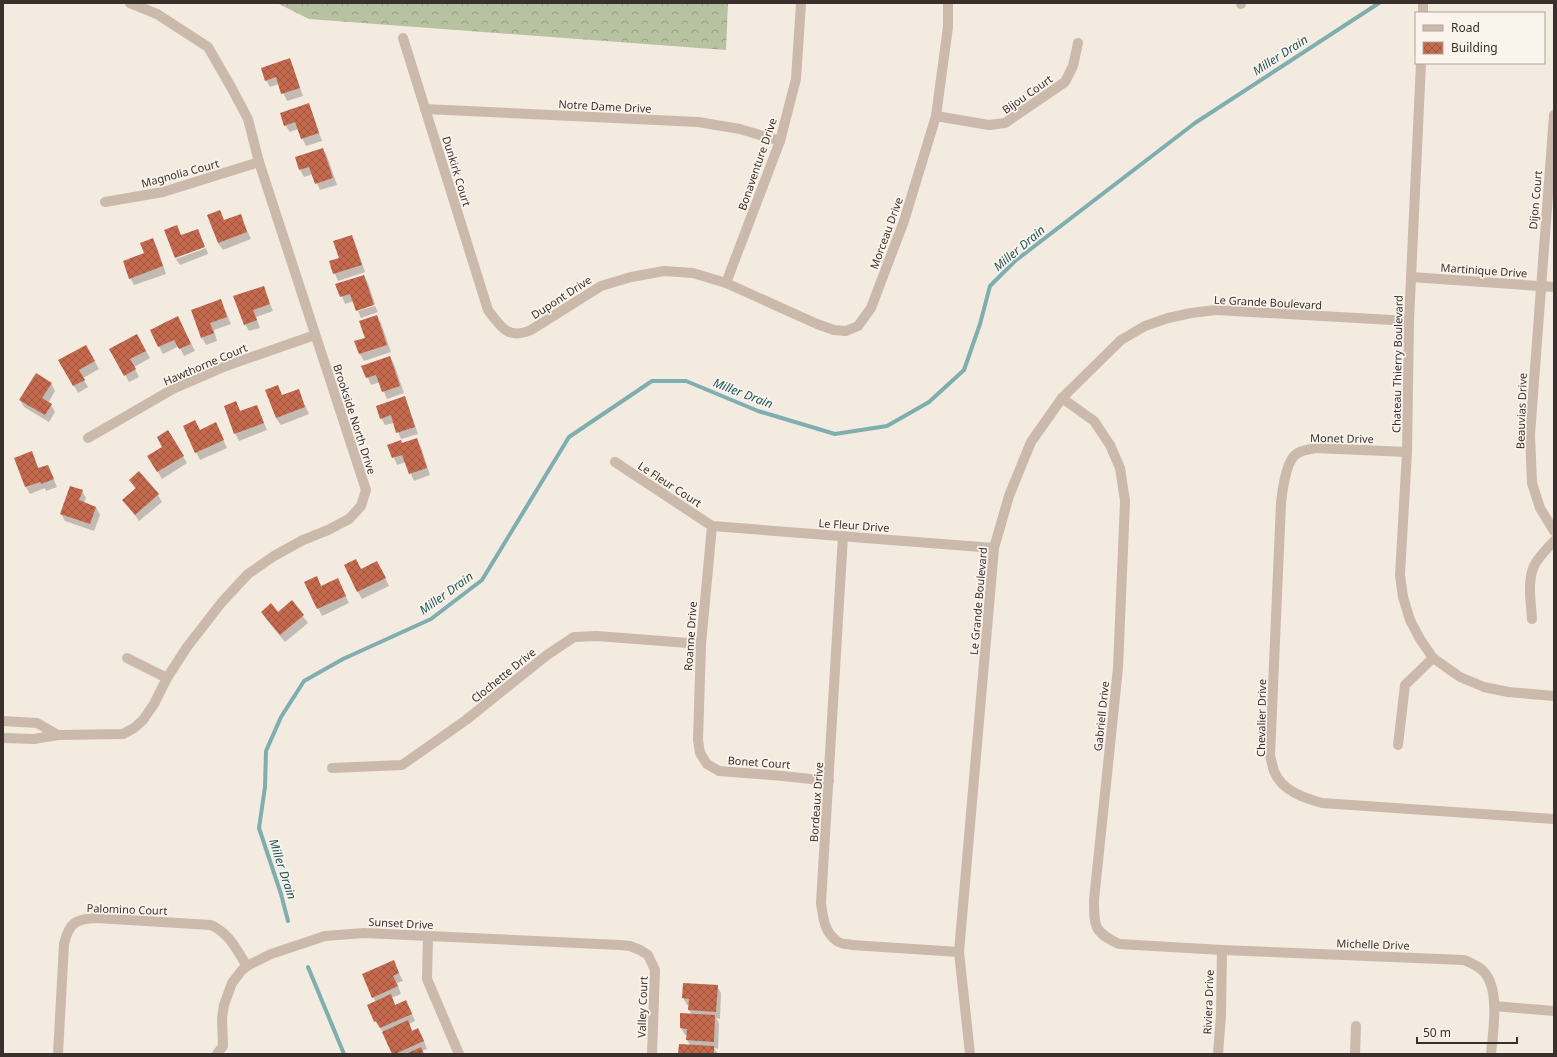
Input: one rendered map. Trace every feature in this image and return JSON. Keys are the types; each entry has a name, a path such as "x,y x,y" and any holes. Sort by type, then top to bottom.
{"street":[{"name":"Brookside North Drive","path":"3,738 34,739 58,735 123,734 134,728 143,720 154,704 167,678 188,647 222,602 248,574 274,556 303,540 328,530 349,519 361,506 366,490 259,162 248,119 208,47 157,14 130,3"},
{"name":"Bonaventure Drive","path":"726,283 780,141 796,79 801,3"},
{"name":"Morceau Drive","path":"726,283 834,330 846,331 858,326 871,308 904,221 936,116 948,27 948,3"},
{"name":"Dunkirk Court","path":"403,38 488,310"},
{"name":"Bijou Court","path":"936,116 989,125 1005,124 1065,82 1073,66 1078,43"},
{"name":"Chateau Thierry Boulevard","path":"1421,64 1409,321 1407,452 1400,575 1403,597 1410,620 1420,639 1433,658"},
{"name":"Notre Dame Drive","path":"425,109 698,122 740,129 780,141"},
{"name":"Dijon Court","path":"1540,286 1554,115"},
{"name":"Magnolia Court","path":"105,202 163,192 259,162"},
{"name":"Dupont Drive","path":"488,310 501,327 510,333 522,334 531,330 601,286 631,276 664,271 693,273 726,283"},
{"name":"Martinique Drive","path":"1411,277 1554,287"},
{"name":"Beauvias Drive","path":"1540,286 1530,435 1532,483 1540,508 1554,531"},
{"name":"Le Grande Boulevard","path":"970,1054 959,952 994,548 1009,496 1031,442 1062,398 1121,340 1145,326 1168,318 1216,310 1409,321"},
{"name":"Hawthorne Court","path":"88,438 174,389 226,366 315,335"},
{"name":"Gabriell Drive","path":"1062,398 1094,421 1110,445 1120,468 1125,501 1118,668 1094,900 1094,918 1097,929 1107,938 1119,944 1222,950"},
{"name":"Monet Drive","path":"1288,470 1294,456 1303,450 1315,448 1407,452"},
{"name":"Le Fleur Court","path":"615,462 712,526"},
{"name":"Chevalier Drive","path":"1288,470 1283,484 1281,503 1270,756 1274,772 1280,780 1294,793 1306,799 1322,803 1554,819"},
{"name":"Le Fleur Drive","path":"712,526 994,548"},
{"name":"Roanne Drive","path":"699,747 701,644 712,526"},
{"name":"Bordeaux Drive","path":"843,536 821,903 823,919 826,929 837,942 852,945 959,952"},
{"path":"1532,619 1530,582 1534,566 1554,541"},
{"name":"Clochette Drive","path":"332,768 402,765 466,720 547,655 574,637 597,636 701,644"},
{"path":"127,658 167,678"},
{"path":"1398,745 1405,685 1433,658 1460,677 1484,687 1508,692 1554,696"},
{"path":"3,721 37,723 58,735"},
{"name":"Bonet Court","path":"699,747 700,753 707,764 719,771 829,781"},
{"name":"Palomino Court","path":"58,1054 64,944 68,930 71,925 77,921 85,918 96,918 211,925 220,929 228,936 247,966"},
{"name":"Sunset Drive","path":"217,1054 223,1046 222,1018 224,1004 232,984 242,970 271,954 325,936 364,933 630,946 648,955 652,961"},
{"path":"428,936 427,979 459,1054"},
{"name":"Michelle Drive","path":"1222,950 1464,960 1474,964 1486,973 1490,980 1493,991 1494,1006 1491,1054"},
{"name":"Riviera Drive","path":"1218,1054 1221,1015 1222,950"},
{"name":"Valley Court","path":"652,961 656,981 652,1054"},
{"path":"1494,1006 1554,1011"},
{"path":"1355,1054 1356,1026"}],"green space":[{"path":"277,3 728,3 726,50 309,19"}],"building":[{"path":"290,58 300,88 281,94 276,77 265,81 261,68"},
{"path":"309,103 319,133 301,139 295,122 284,126 280,113"},
{"path":"323,148 333,178 315,184 309,167 299,170 295,157"},
{"path":"220,210 224,220 241,214 247,232 218,243 207,215"},
{"path":"177,225 181,235 198,229 205,247 175,258 164,230"},
{"path":"352,235 362,265 333,274 329,261 339,258 333,241"},
{"path":"153,238 163,266 129,279 123,261 144,253 140,243"},
{"path":"364,275 374,305 356,311 350,294 340,297 335,284"},
{"path":"264,286 270,304 253,310 257,320 244,325 233,296"},
{"path":"221,299 227,317 210,323 214,333 201,338 191,310"},
{"path":"377,315 387,345 359,354 354,341 365,338 359,321"},
{"path":"178,316 191,344 179,349 174,340 158,347 150,330"},
{"path":"137,334 146,351 130,359 136,369 124,376 109,349"},
{"path":"86,345 95,361 79,370 85,380 73,386 58,360"},
{"path":"390,356 400,386 382,392 376,375 366,378 361,366"},
{"path":"36,373 52,383 42,398 52,404 45,415 19,400"},
{"path":"278,385 282,395 299,389 305,407 276,418 265,390"},
{"path":"405,396 415,427 396,433 391,415 380,419 376,406"},
{"path":"236,401 240,411 257,405 264,423 234,434 224,406"},
{"path":"195,420 200,430 216,422 224,440 195,453 183,426"},
{"path":"168,430 184,456 157,472 147,456 162,447 157,437"},
{"path":"417,438 427,468 409,474 402,455 392,458 387,445 401,440 402,443"},
{"path":"32,451 38,468 48,465 54,479 41,484 40,482 25,487 14,458"},
{"path":"139,471 159,494 135,515 122,500 136,488 129,480"},
{"path":"70,486 83,490 79,500 96,507 90,524 60,514"},
{"path":"356,559 361,569 377,561 386,578 357,592 344,565"},
{"path":"317,576 321,586 338,578 346,596 317,609 304,582"},
{"path":"292,600 304,615 280,635 261,612 271,603 278,612"},
{"path":"394,960 399,973 393,976 398,986 372,998 362,974"},
{"path":"683,983 718,985 716,1012 688,1010 689,999 682,998"},
{"path":"391,994 395,1005 406,1000 412,1014 380,1028 376,1021 374,1022 367,1005"},
{"path":"680,1013 715,1015 714,1042 686,1040 687,1029 680,1028"},
{"path":"408,1020 412,1031 418,1028 424,1041 392,1054 382,1032"},
{"path":"679,1044 714,1046 714,1054 678,1054"},
{"path":"421,1047 424,1054 406,1054"}],"waterway":[{"name":"Miller Drain","path":"288,921 281,894 259,828 265,787 266,751 281,717 304,681 343,659 431,619 482,580 569,437 652,381 686,381 758,411 835,434 887,426 929,402 964,370 980,324 990,286 1015,261 1195,123 1379,3"},
{"name":"Miller Drain","path":"308,967 344,1054"}]}
